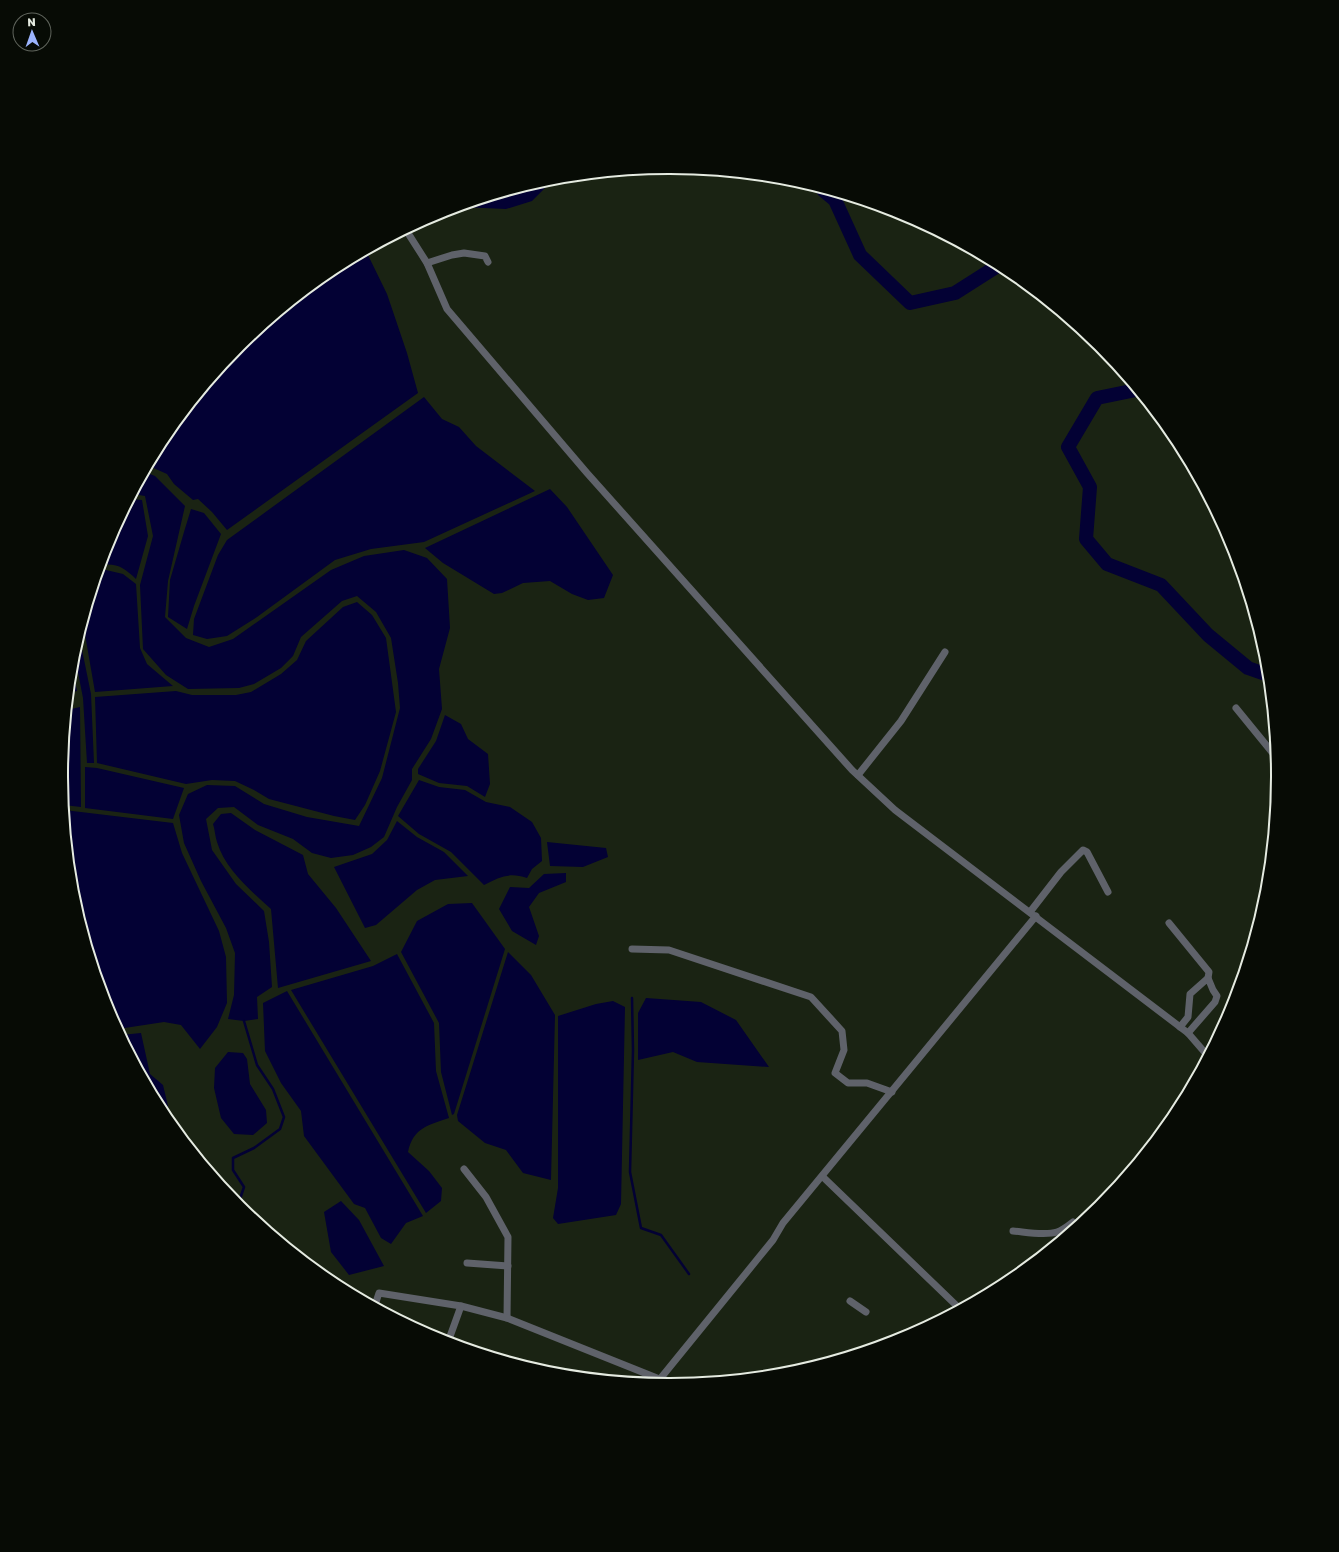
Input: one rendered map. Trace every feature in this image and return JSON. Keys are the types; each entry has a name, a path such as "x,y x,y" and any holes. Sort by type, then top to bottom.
{"street":[{"path":"409,234 427,263 447,309 587,473 858,775 895,810 1188,1033 1204,1051"},
{"path":"427,263 452,255 464,253 485,256 488,262"},
{"path":"858,775 901,721 945,652"},
{"path":"1236,708 1270,750"},
{"path":"1030,912 1061,872 1083,850 1086,852 1108,892"},
{"path":"661,1378 773,1240 783,1224 1036,916"},
{"path":"1169,923 1209,972 1208,978 1217,996 1215,1002 1188,1033"},
{"path":"632,949 669,950 811,996 842,1031 844,1050 835,1073 848,1083 867,1083 892,1092"},
{"path":"1180,1027 1188,1017 1190,994 1208,978"},
{"path":"464,1169 486,1197 508,1237 507,1318"},
{"path":"822,1177 956,1305"},
{"path":"1013,1231 1029,1233 1056,1233 1071,1224"},
{"path":"467,1263 508,1266"},
{"path":"376,1301 379,1293 461,1306 507,1318 653,1377"},
{"path":"850,1301 866,1312"},
{"path":"450,1336 461,1306"}],"shaded area":[{"path":"545,188 532,201 506,209 472,208"},
{"path":"368,255 387,294 407,353 418,393 227,530 212,512 198,499 193,500 174,484 167,474 153,468 169,442 217,379 273,324 303,299 335,276"},
{"path":"424,397 442,419 459,427 476,446 535,491 424,542 371,549 335,560 257,617 227,636 207,639 193,635 194,619 218,555 227,540"},
{"path":"150,474 155,476 185,506 168,581 165,617 186,638 209,647 233,639 331,570 364,556 404,550 427,558 447,579 450,628 439,669 442,709 431,739 412,769 412,780 397,807 384,837 371,847 353,855 331,858 312,853 293,839 258,825 234,807 218,808 206,819 212,850 236,884 264,911 269,942 272,987 257,997 258,1019 244,1021 228,1019 234,995 235,953 226,928 201,881 184,843 179,815 188,794 207,785 235,786 264,804 307,817 359,826 382,778 400,708 398,683 391,638 376,612 357,596 342,601 301,637 293,656 281,668 254,684 239,688 188,689 166,675 143,649 140,585 153,536 145,496 138,495"},
{"path":"550,489 567,507 613,575 604,598 588,600 572,594 550,581 523,583 502,593 494,594 443,563 425,548"},
{"path":"136,499 142,500 148,536 136,579 120,567 107,565 130,510"},
{"path":"191,509 204,513 221,534 187,629 168,617 170,580"},
{"path":"105,570 123,574 136,584 140,648 147,664 173,686 95,692 85,635 88,620"},
{"path":"357,602 372,615 386,638 396,712 380,771 365,805 355,820 269,799 235,781 212,780 186,784 97,763 95,697 176,691 192,695 236,695 251,692 281,674 297,660 306,641 343,607"},
{"path":"82,649 91,694 94,763 87,763 83,698 78,671"},
{"path":"75,683 77,691 74,692"},
{"path":"80,707 81,807 69,806 69,737 72,709"},
{"path":"445,715 461,724 468,739 488,754 490,784 485,797 467,786 439,783 418,774 418,769 436,741"},
{"path":"85,767 97,768 184,788 173,819 85,808"},
{"path":"419,780 439,787 465,790 486,802 510,807 532,822 541,838 542,861 532,869 527,878 510,875 484,885 451,852 419,834 398,816"},
{"path":"69,811 173,823 182,853 219,931 226,957 227,1003 217,1027 200,1049 181,1025 164,1022 124,1028 100,969 88,932 73,855"},
{"path":"231,813 255,830 303,855 308,874 336,908 371,961 278,988 271,909 247,887 232,870 221,852 216,840 213,824 221,814"},
{"path":"397,821 417,837 444,852 468,876 435,880 417,890 376,925 365,928 334,867 372,854 387,840"},
{"path":"547,842 606,848 608,857 583,867 550,866"},
{"path":"566,873 566,882 539,893 529,907 539,936 536,945 512,931 499,909 510,887 529,888 544,874"},
{"path":"472,903 505,949 454,1114 452,1115 441,1072 439,1023 401,952 417,921 448,904"},
{"path":"508,952 531,975 555,1015 551,1180 523,1173 506,1150 485,1143 458,1121 457,1115"},
{"path":"397,954 434,1023 436,1071 449,1118 422,1129 410,1144 408,1152 429,1171 442,1188 441,1201 426,1213 291,990 373,966"},
{"path":"287,991 423,1216 406,1223 391,1244 381,1238 365,1208 354,1204 304,1136 301,1111 281,1083 265,1051 263,1003"},
{"path":"646,998 701,1002 736,1020 769,1067 697,1062 673,1052 638,1060 638,1013"},
{"path":"613,1001 625,1007 621,1204 616,1215 558,1224 553,1218 558,1188 558,1016 596,1004"},
{"path":"141,1033 150,1074 163,1085 167,1107 149,1077 127,1034"},
{"path":"228,1052 243,1053 247,1059 250,1084 266,1110 267,1123 253,1135 234,1134 221,1118 214,1088 215,1068"},
{"path":"341,1201 359,1220 384,1266 349,1275 331,1252 324,1212"}],"waterway":[{"path":"831,197 835,200 860,255 910,303 955,293 993,269"},
{"path":"1132,391 1097,398 1068,447 1090,487 1086,539 1107,564 1161,585 1208,635 1248,668 1262,673"},
{"path":"632,998 633,1050 630,1172 641,1228 661,1235 689,1274"},
{"path":"241,1197 244,1187 233,1170 233,1158 254,1148 280,1129 284,1117 273,1089 257,1065 244,1021"}]}
